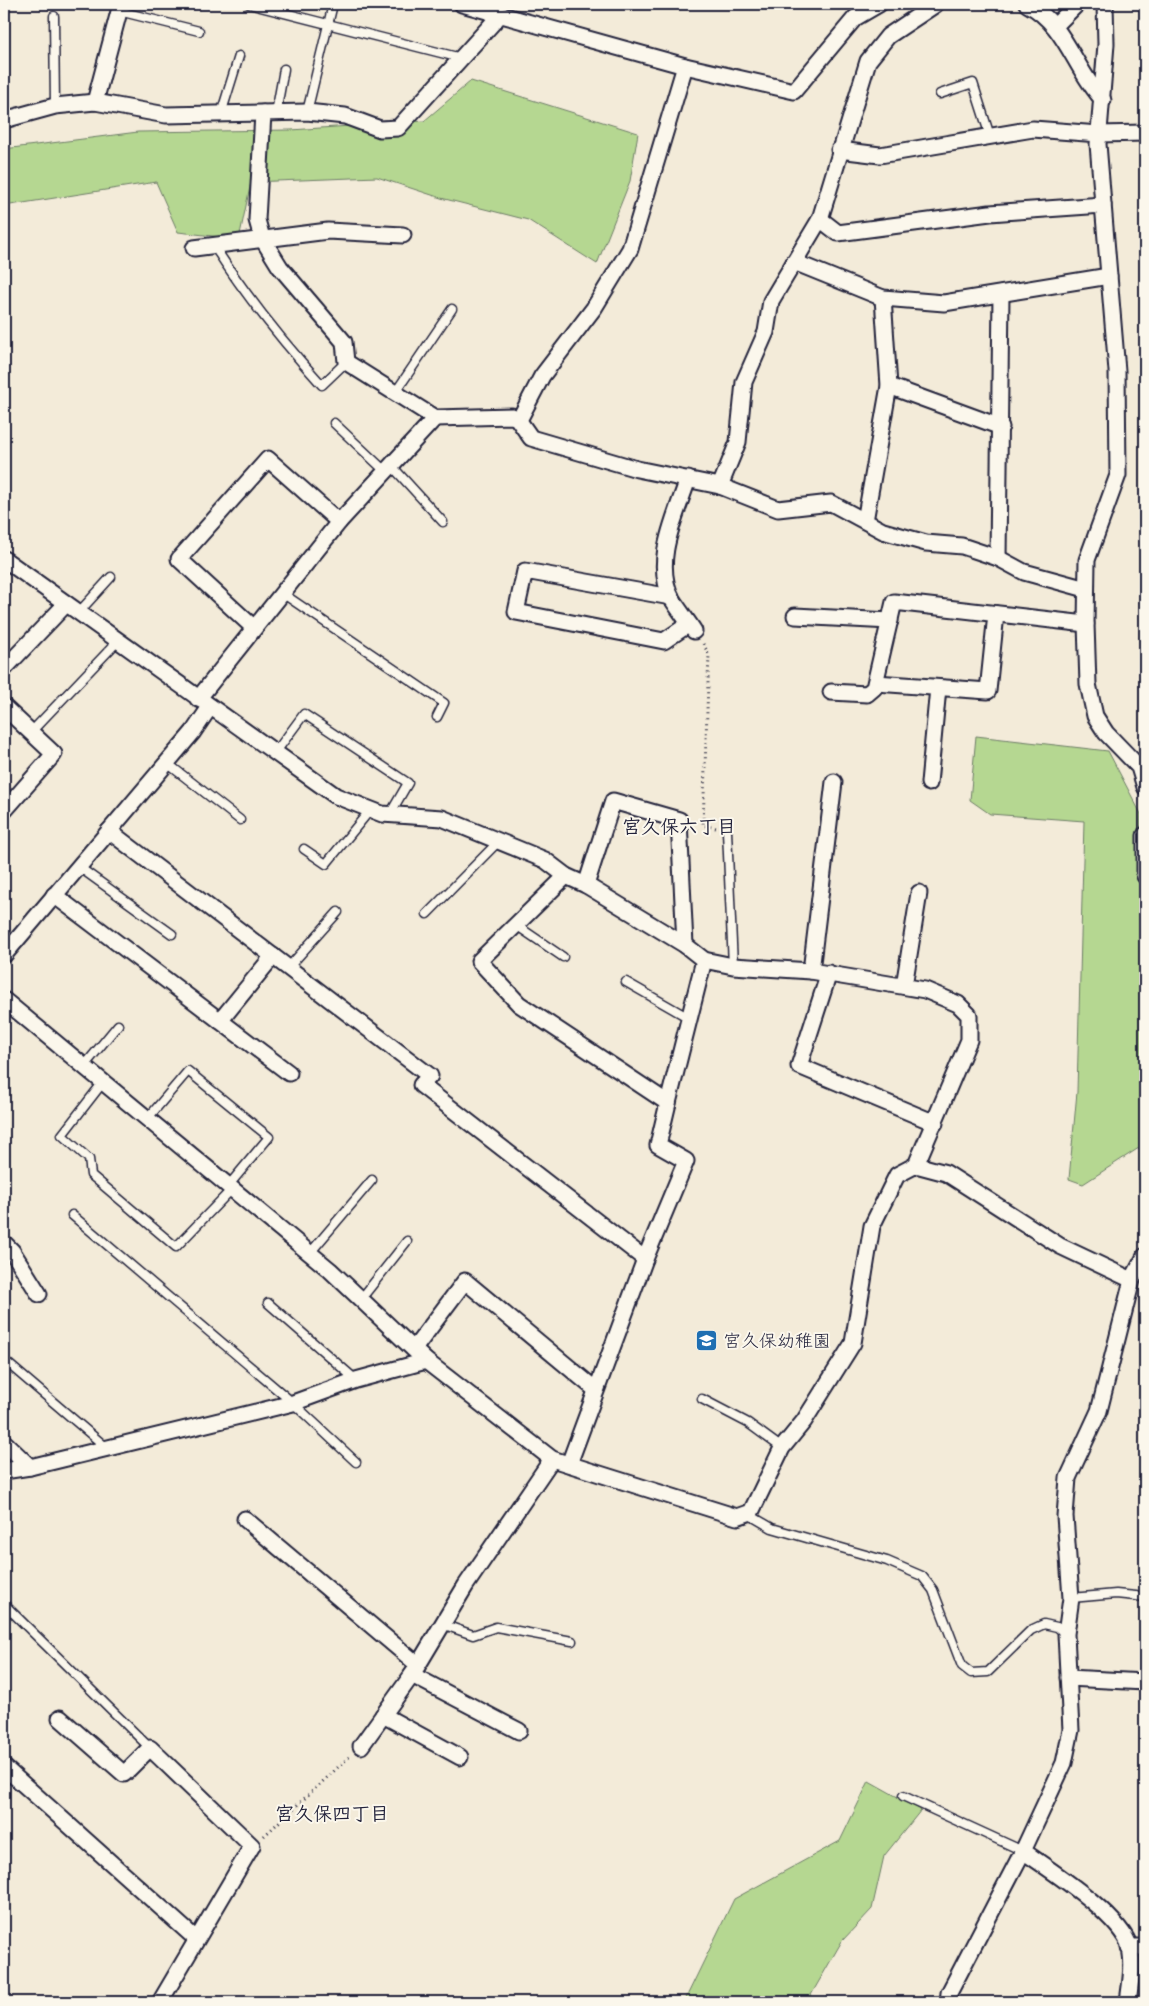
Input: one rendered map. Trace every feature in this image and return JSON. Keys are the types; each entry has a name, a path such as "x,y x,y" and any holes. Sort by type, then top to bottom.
{"street":[{"path":"462,4 685,66 794,91 856,18 879,4"},
{"path":"720,486 738,442 744,382 766,332 771,301 820,219 839,150 868,61 888,36 936,4"},
{"path":"1026,4 1056,25 1089,85 1103,100"},
{"path":"1056,25 1077,4"},
{"path":"1105,4 1106,44 1099,134 1117,371 1118,475 1087,560 1086,624 1088,684 1095,716 1106,733 1142,766 1145,787"},
{"path":"95,102 120,7"},
{"path":"4,120 55,106 95,102 166,115 307,112 345,116 380,130 398,128 501,14"},
{"path":"519,420 542,376 594,308 630,250 685,66"},
{"path":"270,113 257,220 264,240 280,267 344,342 346,362 435,418 512,416 519,420 531,438 637,469 720,486 778,509 831,503 883,531 926,543 962,546 998,558 1024,572 1086,589"},
{"path":"839,150 880,155 1033,129 1099,134 1145,133"},
{"path":"820,219 838,234 990,214 1103,205"},
{"path":"194,248 328,231 403,235"},
{"path":"794,262 883,298 944,303 1110,276"},
{"path":"998,558 1001,294"},
{"path":"865,521 889,386 883,298"},
{"path":"889,386 1000,427"},
{"path":"4,955 167,763 254,628 282,593 339,522 435,418"},
{"path":"254,628 179,559 268,459 339,522"},
{"path":"671,597 525,571 516,612 664,640 692,627 671,597 664,570 665,548 688,479"},
{"path":"4,559 336,796 390,814 442,818 546,860 566,876 586,885 685,944 704,960 733,966 811,970 925,990 958,1004 969,1015 969,1040 936,1123 916,1165 897,1175 872,1226 853,1343 804,1421 782,1448 751,1512 737,1517 552,1459 426,1361 310,1253 85,1065 4,1000"},
{"path":"832,692 866,694 874,688 894,602 1086,624"},
{"path":"4,669 72,608"},
{"path":"876,682 988,691 996,614"},
{"path":"795,616 890,621"},
{"path":"929,782 938,688"},
{"path":"4,707 54,754 4,811"},
{"path":"811,970 834,782"},
{"path":"586,885 613,801 679,820 685,944"},
{"path":"109,831 430,1076 421,1085 645,1259"},
{"path":"1145,835 1145,876"},
{"path":"566,876 479,961 519,1004 668,1103"},
{"path":"904,986 919,892"},
{"path":"54,895 289,1073"},
{"path":"220,1021 273,956"},
{"path":"569,1464 645,1259 686,1161 658,1145 704,960"},
{"path":"829,973 799,1066 936,1123"},
{"path":"916,1165 946,1173 1060,1246 1132,1280"},
{"path":"4,1243 12,1251 39,1294"},
{"path":"948,2002 949,1993 1023,1851 1064,1762 1071,1730 1066,1634 1071,1598 1066,1516 1068,1478 1099,1411 1132,1280 1145,1256"},
{"path":"414,1349 465,1281 596,1390"},
{"path":"4,1471 30,1467 293,1403 356,1380 426,1361"},
{"path":"4,1442 30,1467"},
{"path":"361,1746 414,1670 442,1624 552,1459"},
{"path":"245,1519 414,1670 519,1731"},
{"path":"1068,1678 1145,1682"},
{"path":"383,1715 460,1757"},
{"path":"60,1718 124,1774 150,1748 252,1846 160,2002"},
{"path":"4,1767 196,1939"},
{"path":"1023,1851 1068,1881 1110,1918 1129,1947 1131,1969 1128,2002"},
{"path":"1129,1947 1145,1947"}],"lane":[{"path":"249,4 328,22 461,58"},
{"path":"307,112 333,4"},
{"path":"120,7 199,30"},
{"path":"54,16 55,106"},
{"path":"221,114 239,56"},
{"path":"270,113 284,69"},
{"path":"940,94 973,83 990,136"},
{"path":"214,246 236,280 279,338 322,385 346,362"},
{"path":"396,393 452,309"},
{"path":"334,423 388,468 443,522"},
{"path":"72,608 111,577"},
{"path":"282,593 444,703 437,717"},
{"path":"30,732 118,640"},
{"path":"275,753 304,714 408,783 390,814"},
{"path":"167,763 240,820"},
{"path":"304,849 326,864 371,809"},
{"path":"727,831 733,966"},
{"path":"427,914 500,840"},
{"path":"79,867 172,934"},
{"path":"288,968 338,912"},
{"path":"516,925 563,957"},
{"path":"626,982 689,1018"},
{"path":"85,1065 118,1025"},
{"path":"104,1082 62,1135 89,1159 91,1175 176,1247 231,1186 269,1137 188,1071 148,1118"},
{"path":"310,1253 372,1180"},
{"path":"72,1215 293,1403 356,1462"},
{"path":"361,1299 407,1241"},
{"path":"268,1303 356,1380"},
{"path":"4,1360 107,1448"},
{"path":"702,1399 748,1423 782,1448"},
{"path":"747,1514 772,1528 887,1560 922,1576 933,1590 962,1666 971,1673 988,1672 1031,1630 1044,1624 1057,1627 1066,1634"},
{"path":"1071,1598 1116,1594 1145,1597"},
{"path":"4,1604 150,1748"},
{"path":"442,1624 473,1635 496,1627 572,1641"},
{"path":"903,1796 1023,1851"}],"path":[{"path":"692,627 709,654 703,825 727,831"},
{"path":"252,1846 361,1746"}],"green space":[{"path":"471,81 638,133 630,181 597,264 528,220 441,198 377,177 251,182 239,239 178,232 156,182 4,206 4,149 138,132 291,130 424,121"},
{"path":"976,736 1108,751 1141,814 1139,866 1145,898 1145,1144 1083,1184 1069,1179 1077,1092 1084,821 990,814 970,800"},
{"path":"869,1781 921,1810 884,1856 872,1909 842,1941 807,2002 684,2002 734,1899 840,1841"}],"place":[{"name":"宮久保幼稚園","path":"707,1341"}],"district":[{"name":"宮久保六丁目","path":"679,826"},
{"name":"宮久保四丁目","path":"332,1813"}]}
